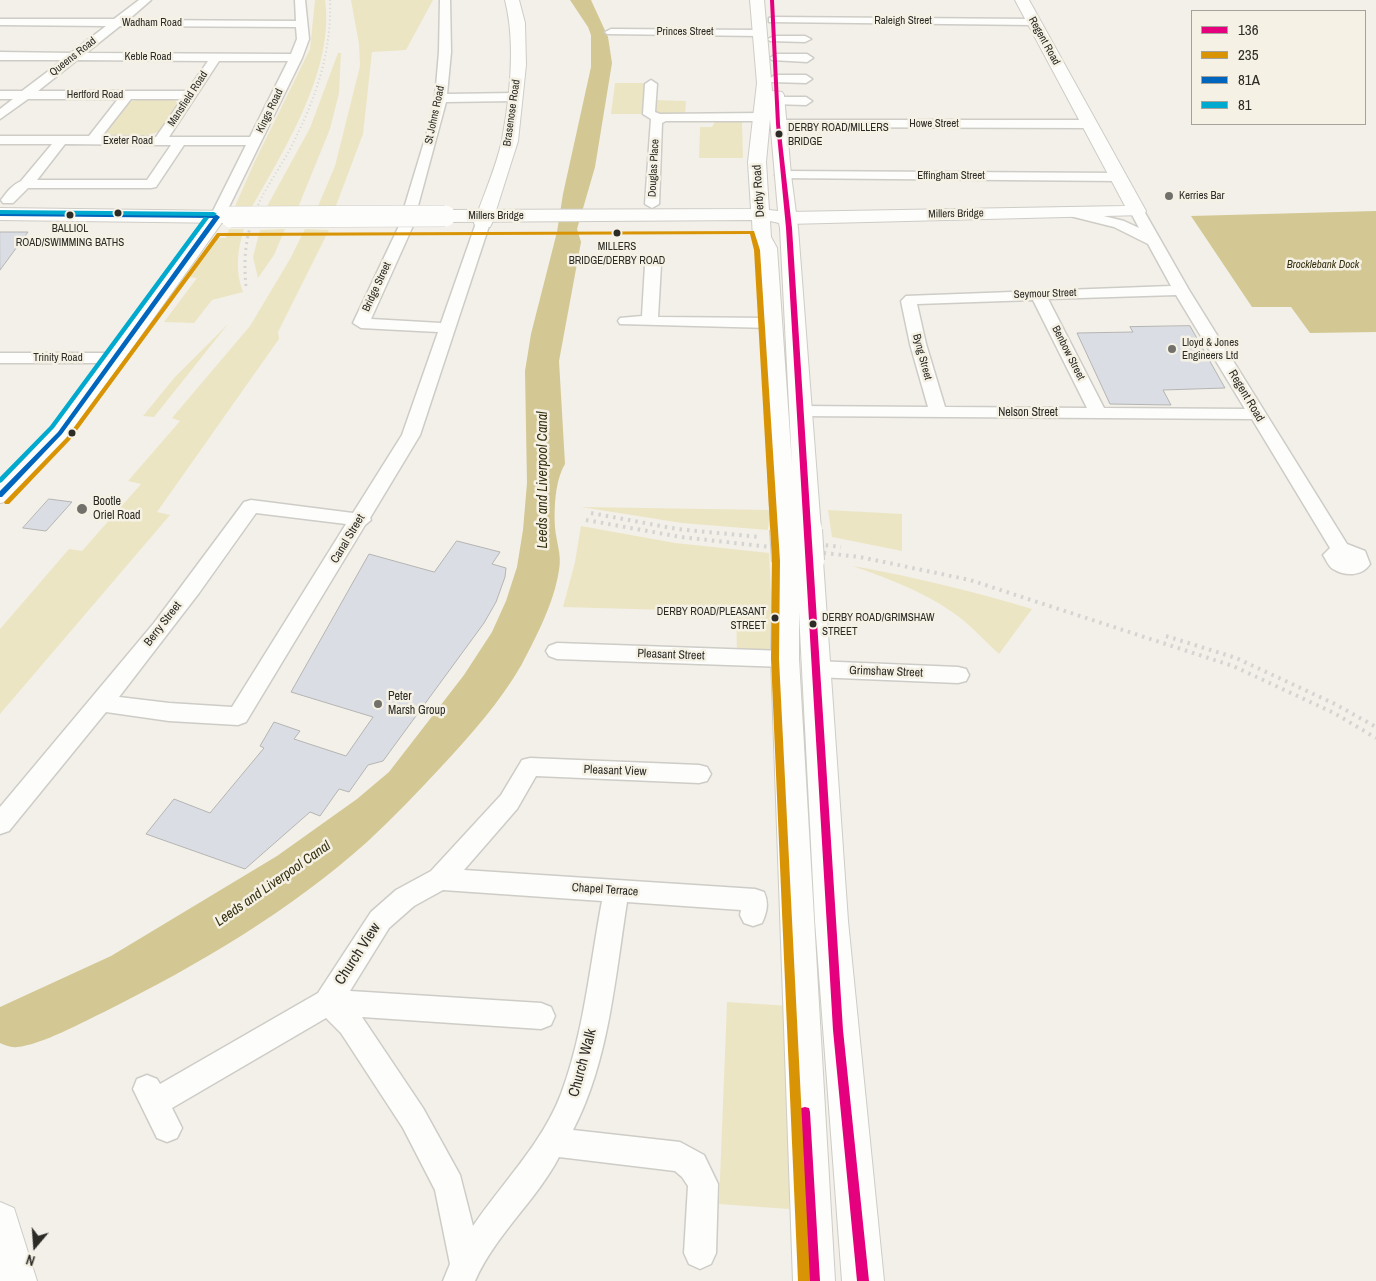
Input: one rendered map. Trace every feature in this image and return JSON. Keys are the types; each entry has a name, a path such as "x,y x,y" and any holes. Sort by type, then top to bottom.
{"main road":[{"name":"Brasenose Road","path":"491,219 510,141 516,97 518,23 512,0"},
{"name":"Derby Road","path":"757,0 766,36 776,58 776,101 782,175"},
{"name":"Derby Road","path":"772,0 773,20 766,36 765,82 757,162 771,218 789,242 799,411 797,545 814,1281"},
{"name":"Regent Road","path":"1022,0 1137,211"},
{"path":"771,218 772,188 782,175"},
{"path":"4,207 223,220"},
{"name":"Millers Bridge","path":"223,220 771,218 1137,211"},
{"path":"789,242 813,227 854,216"},
{"name":"Derby Road","path":"771,218 762,237 767,248 770,323 797,545"},
{"path":"0,222 223,220"},
{"path":"0,495 60,433 223,220"},
{"name":"Derby Road","path":"800,664 863,1281"},
{"path":"0,1222 16,1281"}],"street":[{"name":"Queens Road","path":"0,115 146,0"},
{"name":"Kings Road","path":"223,220 255,141 296,58 303,39 300,0"},
{"name":"St Johns Road","path":"404,228 441,98 445,52 445,0"},
{"name":"Raleigh Street","path":"773,20 1034,22"},
{"name":"Wadham Road","path":"0,22 303,24"},
{"name":"Princes Street","path":"611,32 766,36 805,39"},
{"name":"Keble Road","path":"0,56 296,58"},
{"name":"Mansfield Road","path":"160,141 216,57"},
{"path":"776,58 807,58"},
{"path":"775,79 806,79"},
{"path":"651,84 649,114 660,119 663,117 705,120 760,117"},
{"name":"Hertford Road","path":"0,95 190,95"},
{"path":"93,140 127,95"},
{"path":"441,98 516,97"},
{"path":"776,101 806,101"},
{"name":"Douglas Place","path":"652,204 656,121 660,119"},
{"name":"Howe Street","path":"778,124 1090,124"},
{"name":"Exeter Road","path":"0,140 255,141"},
{"path":"26,184 62,140"},
{"path":"4,207 19,187 26,184 148,189 180,141"},
{"name":"Effingham Street","path":"782,175 1119,177"},
{"name":"Regent Road","path":"1137,211 1181,290 1341,550"},
{"path":"1070,212 1119,224 1154,240"},
{"name":"Canal Street","path":"101,703 169,712 238,716 361,520 387,471 411,435 446,328 491,219"},
{"name":"Bridge Street","path":"404,228 360,324 446,328"},
{"path":"650,321 653,265"},
{"name":"Seymour Street","path":"909,301 916,297 1181,290"},
{"name":"Benbow Street","path":"1038,294 1098,413"},
{"name":"Byng Street","path":"909,301 918,344 938,412"},
{"path":"626,320 770,323"},
{"name":"Trinity Road","path":"0,358 116,358"},
{"name":"Nelson Street","path":"799,411 1257,414"},
{"name":"Berry Street","path":"0,824 101,703 220,552 251,506 361,520"},
{"name":"Pleasant Street","path":"557,652 800,664"},
{"name":"Grimshaw Street","path":"800,664 958,675"},
{"name":"Pleasant View","path":"530,767 699,774"},
{"name":"Church View","path":"156,1107 328,1002 380,920 405,898 440,879 509,802 530,767"},
{"name":"Chapel Terrace","path":"440,879 754,900 753,914"},
{"name":"Church Walk","path":"462,1273 502,1210 540,1163 574,1099 592,1033 616,891"},
{"path":"328,1002 541,1016"},
{"name":"Church Walk","path":"328,1002 351,1024 412,1118 450,1186 462,1273"},
{"path":"552,1142 680,1157 693,1166 703,1184 700,1253"}],"shaded area":[{"path":"315,0 325,0 326,27 322,54 304,110 250,211 233,211 254,163 310,49"},
{"path":"351,0 433,0 406,50 372,52 363,134 334,211 316,211 335,166 360,66 359,44"},
{"path":"338,53 341,53 339,93 330,129 297,210 265,210 310,128"},
{"path":"615,83 647,83 644,114 611,114"},
{"path":"143,98 174,98 176,102 181,103 162,131 145,136 112,136 105,131 126,103"},
{"path":"652,100 686,101 685,114 650,114"},
{"path":"716,120 742,121 743,158 699,158 700,127 712,127"},
{"path":"229,229 244,229 238,261 240,284 243,292 212,300 194,323 164,322 197,278 187,277 214,238 226,238"},
{"path":"285,229 274,255 258,278 253,257 260,230"},
{"path":"305,229 329,230 278,332 279,339 157,512 170,515 0,714 0,629 69,549 82,551 141,484 128,481 180,421 172,418 250,326 290,259"},
{"path":"228,324 154,417 143,416 175,377"},
{"path":"581,507 770,510 768,530 682,523"},
{"path":"828,510 902,514 902,551 832,537"},
{"path":"581,526 675,543 769,553 774,654 737,653 736,612 563,607 575,562"},
{"path":"853,566 943,585 1032,609 999,654 963,620 924,595"},
{"path":"727,1002 790,1006 789,1209 719,1204"}],"water":[{"name":"Leeds and Liverpool Canal","path":"570,0 591,0 608,37 612,63 595,167 577,229 581,242 559,361 565,464 559,478 555,503 555,527 560,564 557,582 549,607 522,664 505,691 484,718 396,815 367,842 307,891 209,956 106,1011 38,1042 15,1047 0,1043 0,1007 111,956 277,856 357,799 389,772 464,675 492,632 506,601 517,567 523,530 527,483 525,371 531,334 557,232 563,194 591,67 591,35 588,27"},
{"name":"Brocklebank Dock","path":"1376,211 1376,332 1310,333 1291,307 1252,307 1191,216"}],"building":[{"path":"0,232 28,232 0,270"},
{"name":"Lloyd & Jones Engineers Ltd","path":"1190,326 1225,388 1163,390 1171,405 1110,404 1077,333 1133,332 1130,327"},
{"name":"Bootle Oriel Road","path":"49,499 72,502 46,531 23,528"},
{"name":"Peter Marsh Group","path":"457,541 500,552 492,564 506,568 505,577 496,602 484,623 383,761 368,765 349,792 339,789 320,816 310,812 245,869 146,834 174,799 210,813 264,748 260,746 274,722 300,731 294,739 346,756 373,717 291,692 369,554 434,572"}],"railway":[{"path":"258,205 298,133 320,78 328,40 330,0"},
{"path":"246,286 245,264 248,234 259,204"},
{"path":"591,513 677,529 759,537"},
{"path":"586,520 681,537 860,557 970,580 1233,666 1334,713 1376,738"},
{"path":"781,540 841,547"},
{"path":"1166,636 1236,658 1335,704 1376,727"}],"transit line":[{"name":"136","path":"772,0 778,124 789,228 838,1030 863,1281"},
{"name":"81","path":"0,212 214,214"},
{"name":"81A","path":"0,214 217,217"},
{"name":"81A","path":"0,495 60,433 217,217"},
{"name":"81","path":"0,481 52,427 206,218"},
{"name":"235","path":"7,502 68,439 219,234 752,232 757,250 776,561 775,659 804,1281"},
{"name":"136","path":"805,1112 814,1281"}],"place":[{"name":"DERBY ROAD/MILLERS BRIDGE","path":"779,134"},
{"name":"Kerries Bar","path":"1169,196"},
{"name":"BALLIOL ROAD/SWIMMING BATHS","path":"70,215"},
{"name":"MILLERS BRIDGE/DERBY ROAD","path":"617,233"},
{"name":"Lloyd & Jones Engineers Ltd","path":"1172,349"},
{"name":"Bootle Oriel Road","path":"82,509"},
{"name":"DERBY ROAD/PLEASANT STREET","path":"775,618"},
{"name":"DERBY ROAD/GRIMSHAW STREET","path":"813,624"},
{"name":"Peter Marsh Group","path":"378,704"}]}
